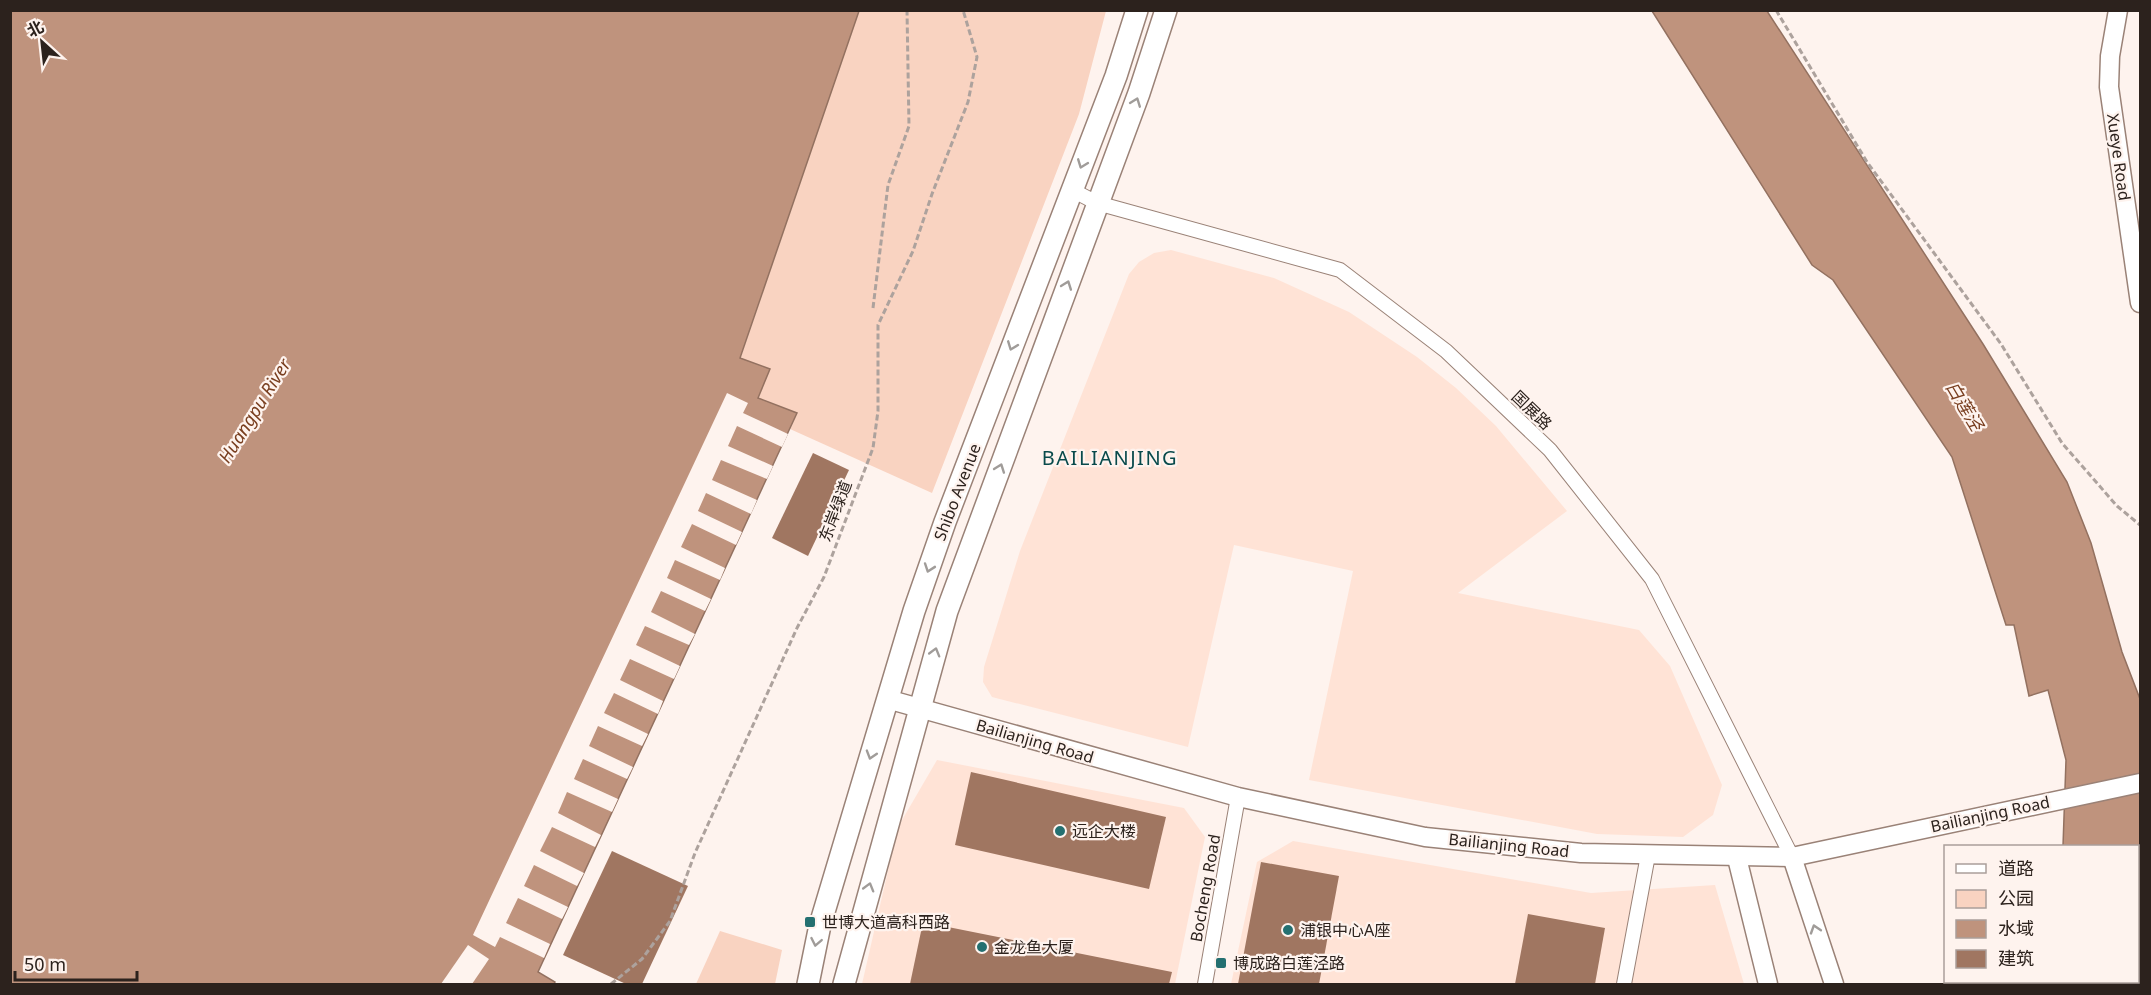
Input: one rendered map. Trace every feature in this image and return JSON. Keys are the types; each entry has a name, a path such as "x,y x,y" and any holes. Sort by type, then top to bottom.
{"main road":[{"name":"Shibo Avenue","path":"808,984 820,925 914,611 945,522 1072,190 1137,10"},
{"name":"Shibo Avenue","path":"844,984 947,611 1139,93 1166,10"}],"street":[{"name":"Xueye Road","path":"2118,10 2110,56 2109,87 2140,303"},
{"name":"国展路","path":"1072,190 1097,203 1340,270 1446,351 1550,450 1652,579 1792,857"},
{"name":"Bailianjing Road","path":"887,699 1238,797 1425,837 1581,853 1737,858 1792,857 2140,783"},
{"name":"Bocheng Road","path":"1205,984 1238,797"},
{"path":"1624,984 1648,855"},
{"path":"1792,857 1834,984"},
{"path":"1737,858 1768,984"}],"path":[{"path":"873,308 888,185 909,126 907,10"},
{"name":"东岸绿道","path":"611,984 642,959 670,921 695,853 797,628 824,577 873,448 878,411 878,325 913,251 968,102 977,57 963,10"},
{"path":"1776,10 1868,162 2001,344 2062,443 2117,506 2140,525"}],"shaded area":[{"path":"1171,250 1274,278 1349,312 1417,357 1456,388 1496,426 1567,511 1458,593 1639,630 1670,666 1722,785 1713,815 1683,837 1597,834 1309,780 1353,571 1234,545 1188,747 992,697 983,682 984,667 1020,551 1129,274 1139,262 1154,253"},
{"path":"937,760 1184,808 1205,837 1175,984 862,984 898,827"},
{"path":"1293,841 1591,893 1715,885 1744,984 1231,984 1257,862"}],"green space":[{"path":"859,11 1106,11 1079,114 932,493 790,429 797,413 758,398 740,359"},
{"path":"720,931 782,950 775,984 696,984"},
{"path":"2048,983 2048,984 1978,984"}],"water":[{"name":"Huangpu River","path":"10,11 859,11 740,358 770,369 758,398 797,413 538,972 555,982 554,984 11,984"},
{"name":"白莲泾","path":"1652,11 1767,11 1983,344 2067,482 2091,543 2122,652 2140,699 2140,984 2091,984 2139,983 2139,845 2063,845 2066,760 2048,690 2029,696 2014,625 2006,625 1952,457 1833,280 1812,265"}],"pier":[{"path":"727,393 748,403 743,413 788,434 782,447 737,426 728,446 773,466 767,479 721,460 712,480 757,500 751,514 706,493 698,511 742,532 736,545 692,524 681,547 725,568 720,580 675,560 667,578 711,599 705,611 661,591 651,612 695,634 689,645 645,626 636,645 680,666 674,679 630,659 620,680 663,701 658,714 614,693 604,713 648,734 642,746 598,726 589,746 633,767 627,779 583,759 574,779 618,799 612,812 567,792 558,813 601,835 595,847 552,827 540,851 584,873 577,886 534,865 524,886 568,907 562,919 518,898 506,923 550,944 544,958 500,937 495,947 473,935"},
{"path":"468,945 489,959 472,984 441,984"}],"building":[{"path":"813,453 849,470 808,556 772,538"},
{"name":"远企大楼","path":"971,772 1166,817 1149,889 955,845"},
{"path":"612,851 688,886 642,984 626,984 563,955"},
{"name":"浦银中心A座","path":"1261,862 1339,876 1319,984 1238,984"},
{"path":"1528,914 1605,928 1595,984 1515,984"},
{"name":"金龙鱼大厦","path":"923,922 1172,972 1169,984 910,984"}],"place":[{"name":"远企大楼","path":"1060,831"},
{"name":"世博大道高科西路","path":"810,922"},
{"name":"浦银中心A座","path":"1288,930"},
{"name":"金龙鱼大厦","path":"982,947"},
{"name":"博成路白莲泾路","path":"1221,963"}],"district":[{"name":"BAILIANJING","path":"1110,458"}]}
